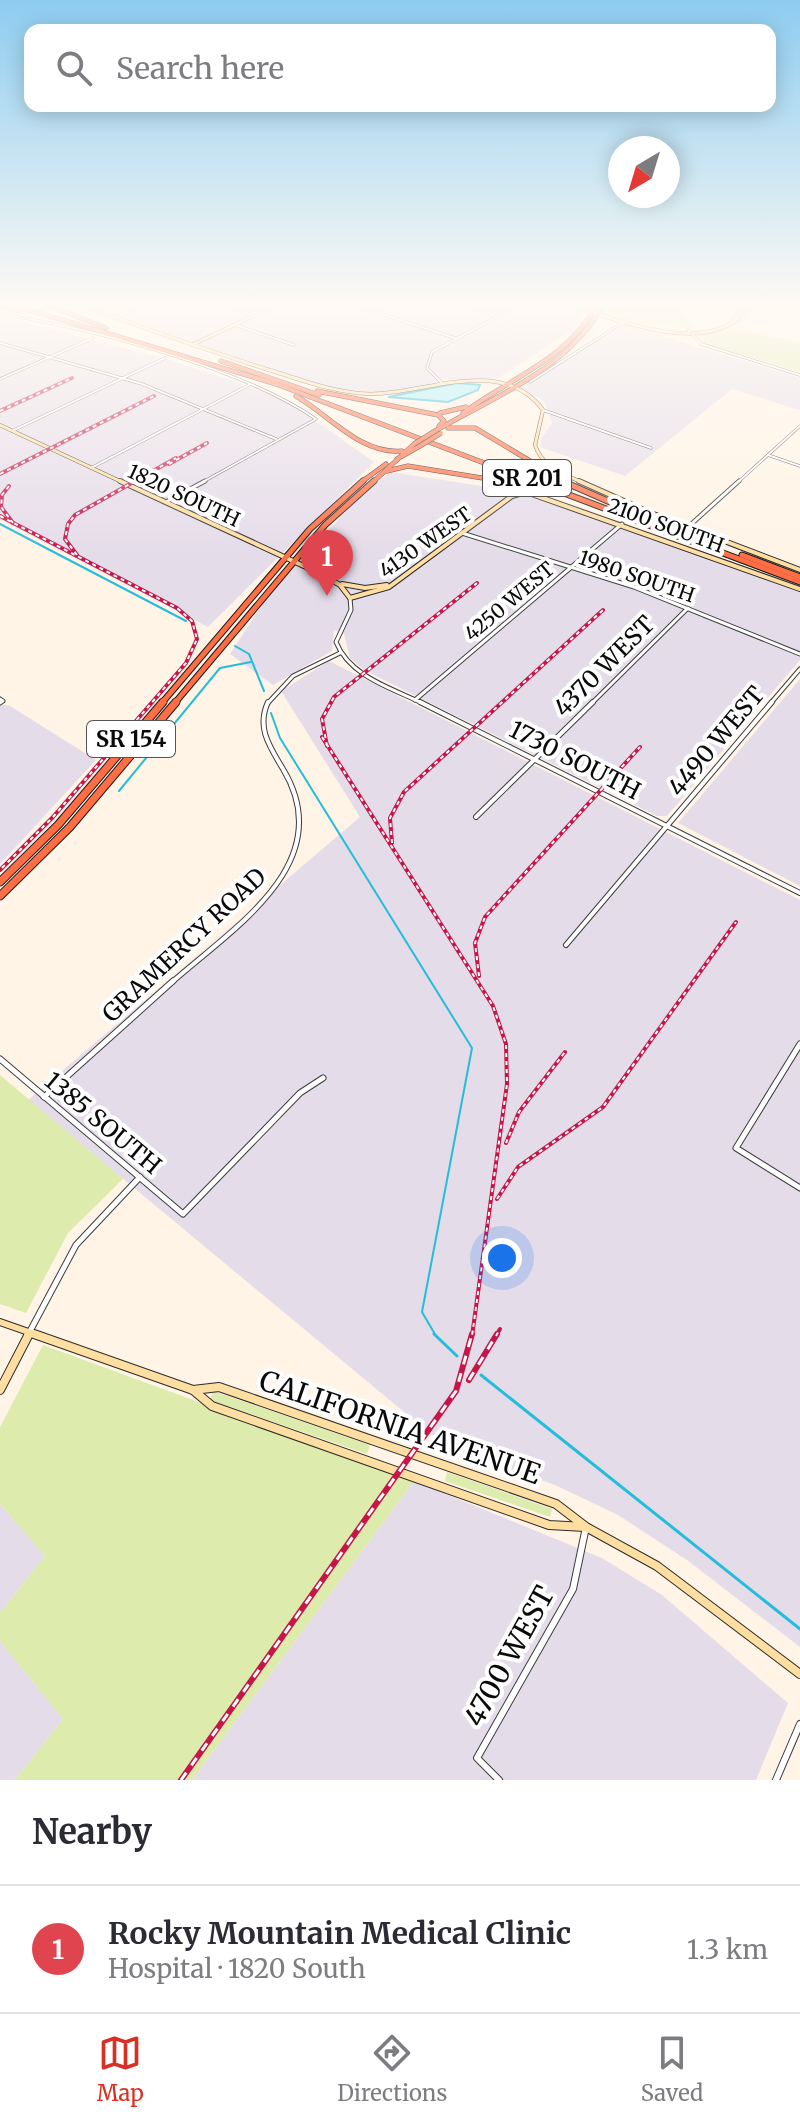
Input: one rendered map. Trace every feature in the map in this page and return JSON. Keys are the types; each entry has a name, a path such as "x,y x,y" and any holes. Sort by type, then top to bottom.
{"highway":[{"path":"280,389 315,405 352,433 382,458 379,468"},
{"name":"SR 201","path":"286,389 800,579"},
{"name":"SR 201","path":"302,389 800,579"},
{"path":"311,389 405,408 449,413 496,390"},
{"name":"SR 154","path":"438,432 510,389"},
{"name":"SR 154","path":"0,896 70,827 339,500 379,468 438,432 496,390"},
{"path":"405,408 442,417 438,432"},
{"path":"469,414 468,422 554,477 651,520"},
{"path":"448,428 473,428 509,449"},
{"path":"352,433 383,453 407,452 407,459 412,464 531,485 660,528"},
{"name":"SR 154","path":"0,882 58,825 289,560 393,461"},
{"path":"374,479 400,465 442,470"}],"street":[{"path":"12,431 100,389"},
{"path":"152,389 276,439"},
{"path":"91,468 241,389"},
{"path":"166,502 276,439 315,421 299,405 259,389"},
{"path":"334,389 396,394 417,389"},
{"path":"510,389 535,399 544,412 651,448"},
{"path":"544,412 534,444 553,469 688,527 800,570"},
{"name":"1820 SOUTH","path":"0,425 335,582 350,598"},
{"path":"688,527 800,426"},
{"path":"768,455 800,466"},
{"name":"2100 SOUTH","path":"521,492 539,494 800,589"},
{"name":"4130 WEST","path":"350,598 380,590 399,580 521,492"},
{"name":"4250 WEST","path":"415,700 622,524"},
{"name":"1980 SOUTH","path":"462,533 689,608 800,654"},
{"path":"335,582 365,588 399,580"},
{"path":"340,653 337,635 351,610 350,598"},
{"name":"4370 WEST","path":"476,817 689,608"},
{"name":"1730 SOUTH","path":"340,653 359,672 800,893"},
{"name":"GRAMERCY ROAD","path":"44,1097 249,914 279,882 291,863 301,820 294,789 262,731 262,711 268,698 289,679 340,653"},
{"name":"4490 WEST","path":"566,945 800,669"},
{"path":"800,1044 736,1148 800,1188"},
{"name":"1385 SOUTH","path":"0,1059 183,1214 300,1093 323,1078"},
{"path":"0,1390 76,1245 140,1177"},
{"name":"CALIFORNIA AVENUE","path":"0,1322 193,1390 212,1406 549,1525 586,1527"},
{"name":"CALIFORNIA AVENUE","path":"193,1390 219,1387 556,1504 586,1527 657,1566 800,1674"},
{"name":"4700 WEST","path":"499,1780 477,1758 573,1589 586,1527"},
{"path":"776,1780 800,1724"}],"shaded area":[{"path":"0,389 256,389 290,403 374,462 208,627 0,519"},
{"path":"343,389 407,389 376,393"},
{"path":"522,389 732,389 625,476 540,447 541,439 552,423 543,400"},
{"path":"732,389 800,389 800,410"},
{"path":"391,472 535,494 800,591 800,660 667,816 657,816 364,670 350,658 344,634 334,630 332,651 273,685 230,654 266,599 366,491"},
{"path":"329,661 800,900 800,1647 687,1560 618,1515 555,1485 445,1446 28,1100 360,817 281,691"},
{"path":"800,679 800,886 678,823"},
{"path":"0,704 10,706 96,760 0,864"},
{"path":"414,1481 602,1558 662,1595 788,1703 756,1780 192,1780"},
{"path":"0,1504 45,1556 0,1613"},
{"path":"0,1641 63,1719 15,1780 0,1780"}],"green space":[{"path":"0,1075 123,1179 68,1233 26,1313 0,1304"},
{"path":"43,1345 414,1481 192,1780 15,1780 63,1719 0,1641 0,1613 45,1556 0,1504 0,1427"},
{"path":"213,1391 370,1445 367,1454 210,1400"},
{"path":"447,1472 552,1509 550,1517 445,1481"}],"water":[{"path":"427,389 478,389 448,402 388,397"}],"waterway":[{"path":"0,524 186,621"},
{"path":"235,646 249,654 264,691"},
{"path":"119,791 220,668 251,662"},
{"path":"271,713 280,738 472,1048 422,1312 436,1336"},
{"path":"436,1336 457,1356"},
{"path":"481,1375 800,1629"}],"railway":[{"path":"0,411 48,389"},
{"path":"0,474 154,396"},
{"path":"169,464 207,443"},
{"path":"77,555 65,539 68,524 75,515 176,458"},
{"path":"9,486 2,495 1,507 13,523"},
{"path":"0,516 13,523"},
{"path":"0,870 53,817 186,663 197,639 192,621 177,608 13,523"},
{"path":"327,744 322,719 334,697 477,583"},
{"path":"392,843 390,818 404,792 603,610"},
{"path":"322,737 327,744"},
{"path":"327,744 493,1006 506,1044 507,1084 472,1336"},
{"path":"479,976 475,943 485,917 640,747"},
{"path":"497,1199 518,1167 603,1107 736,922"},
{"path":"506,1143 519,1112 565,1052"},
{"path":"496,1336 500,1329"},
{"path":"181,1780 456,1391 472,1334"},
{"path":"469,1380 497,1334"}],"place":[{"name":"Rocky Mountain Medical Clinic","path":"327,596"}]}
